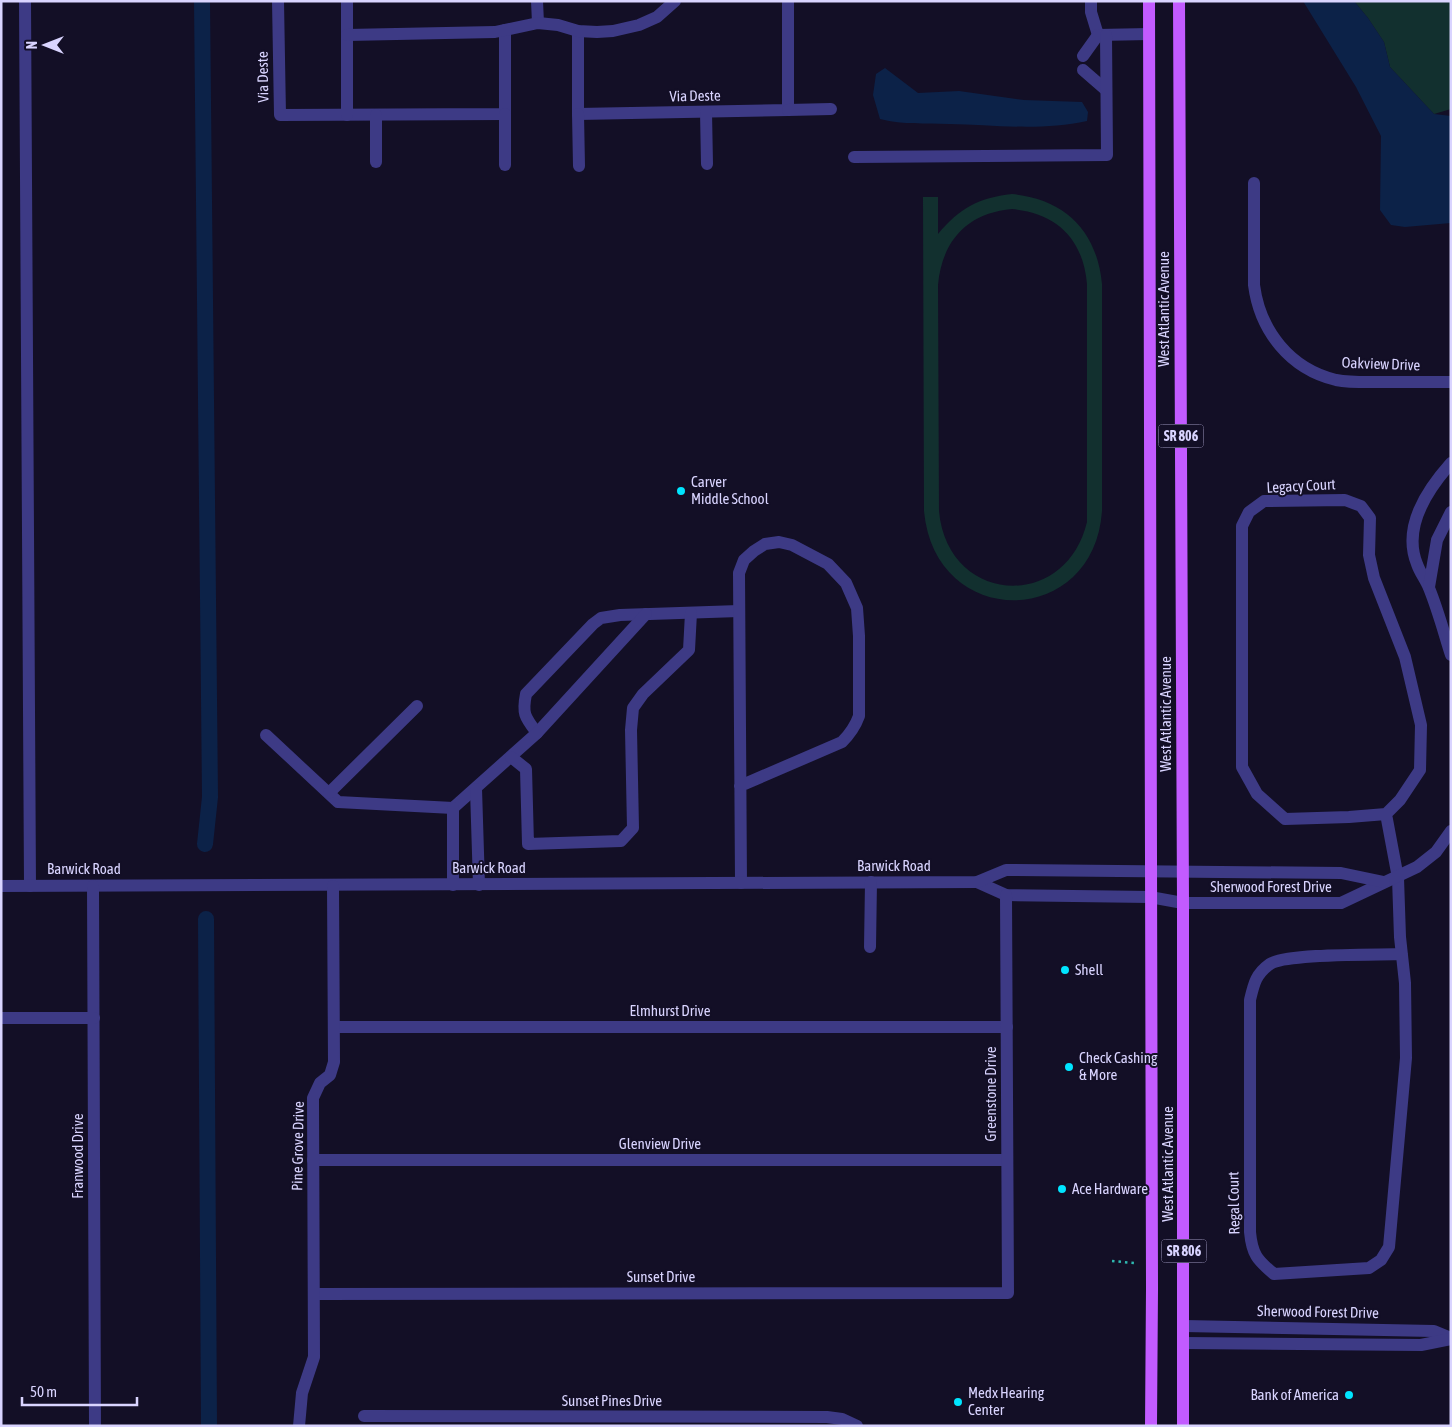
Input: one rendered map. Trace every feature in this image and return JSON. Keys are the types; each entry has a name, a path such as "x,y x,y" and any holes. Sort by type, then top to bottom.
{"main road":[{"name":"West Atlantic Avenue","path":"1149,1 1150,897 1153,1423"},
{"name":"West Atlantic Avenue","path":"1179,1 1183,871 1183,1426"}],"street":[{"path":"25,1 30,886"},
{"name":"Via Deste","path":"278,1 280,115 506,114"},
{"path":"346,1 347,115"},
{"path":"537,1 538,23"},
{"path":"347,35 495,32 538,23 597,32 639,25 657,17 675,1"},
{"path":"788,1 788,110"},
{"path":"854,157 1107,155 1106,90 1102,35 1091,12 1091,1"},
{"path":"505,30 506,165"},
{"path":"578,30 579,166"},
{"path":"1083,56 1102,35 1149,34"},
{"path":"1083,70 1106,90"},
{"name":"Via Deste","path":"578,114 831,109"},
{"path":"706,112 707,164"},
{"path":"376,115 376,162"},
{"name":"Oakview Drive","path":"1254,183 1254,285 1256,297 1266,326 1283,350 1302,366 1335,380 1360,382 1451,382"},
{"path":"1451,463 1434,482 1424,499 1417,516 1412,542 1416,563 1429,587 1451,655"},
{"name":"Legacy Court","path":"1344,500 1361,506 1370,518 1369,555 1374,578 1405,657 1421,725 1420,770 1400,800 1386,814 1285,820 1257,794 1242,767 1242,526 1249,512 1264,501 1344,500"},
{"path":"1429,587 1437,540 1451,512"},
{"path":"740,786 842,742 850,735 859,716 857,608 846,583 828,564 792,545 779,542 765,544 754,551 744,560 739,573 740,786 741,883"},
{"path":"537,734 527,719 523,707 526,694 601,618 620,615 739,611"},
{"path":"511,757 526,769 528,844 621,842 633,828 631,730 633,708 642,694 689,650 691,613"},
{"path":"266,735 338,802 454,808 537,734 646,614"},
{"path":"329,793 416,706"},
{"path":"476,788 480,885"},
{"path":"453,885 454,808"},
{"path":"1386,814 1398,878"},
{"name":"Sherwood Forest Drive","path":"1183,903 1341,903 1384,882 1398,878 1427,860 1451,831"},
{"name":"Barwick Road","path":"1,886 977,882 1006,870 1183,871"},
{"name":"Sherwood Forest Drive","path":"1183,871 1341,873 1384,882"},
{"name":"Regal Court","path":"1398,878 1405,983 1406,1058 1389,1247 1382,1260 1369,1268 1274,1274 1258,1261 1251,1248 1250,1000 1255,978 1272,963 1302,957 1402,954"},
{"path":"870,947 871,882"},
{"name":"Barwick Road","path":"977,882 1006,895 1150,897 1183,903"},
{"name":"Franwood Drive","path":"94,886 95,1426"},
{"name":"Pine Grove Drive","path":"300,1426 302,1393 314,1357 313,1098 320,1084 330,1074 334,1062 333,886"},
{"name":"Greenstone Drive","path":"1006,895 1008,1293"},
{"path":"1,1018 94,1018"},
{"name":"Elmhurst Drive","path":"334,1027 1007,1027"},
{"name":"Glenview Drive","path":"313,1160 1007,1160"},
{"name":"Sunset Drive","path":"314,1294 1008,1293"},
{"name":"Sherwood Forest Drive","path":"1184,1326 1434,1331 1451,1338"},
{"name":"Sherwood Forest Drive","path":"1184,1343 1421,1345 1451,1338"},
{"name":"Sunset Pines Drive","path":"364,1416 827,1417 842,1419 857,1426"}],"path":[{"path":"1112,1261 1134,1263"}],"green space":[{"path":"1354,1 1451,1 1451,109 1434,114 1390,67 1384,42"},
{"path":"1012,194 1031,197 1048,203 1075,221 1093,248 1099,265 1102,284 1102,511 1093,550 1072,578 1045,594 1014,600 983,595 955,578 934,550 924,511 923,197 938,197 938,234 962,211 989,198","holes":["1012,209 1042,216 1065,231 1080,254 1084,268 1087,284 1087,522 1075,551 1056,572 1033,583 1008,586 984,579 962,565 947,542 939,511 938,285 940,269 951,243 970,223 982,216 996,212"]}],"water":[{"path":"1303,1 1354,1 1384,42 1390,67 1434,114 1451,116 1451,223 1405,227 1391,225 1380,210 1381,136 1356,87"},
{"path":"885,68 918,93 959,91 1024,100 1082,102 1088,112 1087,121 1053,126 1018,127 906,123 880,119 873,95 876,74"}],"waterway":[{"path":"202,1 210,797 205,844"},
{"path":"206,919 209,1426"}],"place":[{"name":"Carver Middle School","path":"681,491"},
{"name":"Shell","path":"1065,970"},
{"name":"Check Cashing & More","path":"1069,1067"},
{"name":"Ace Hardware","path":"1062,1189"},
{"name":"Bank of America","path":"1349,1395"},
{"name":"Medx Hearing Center","path":"958,1402"}]}
